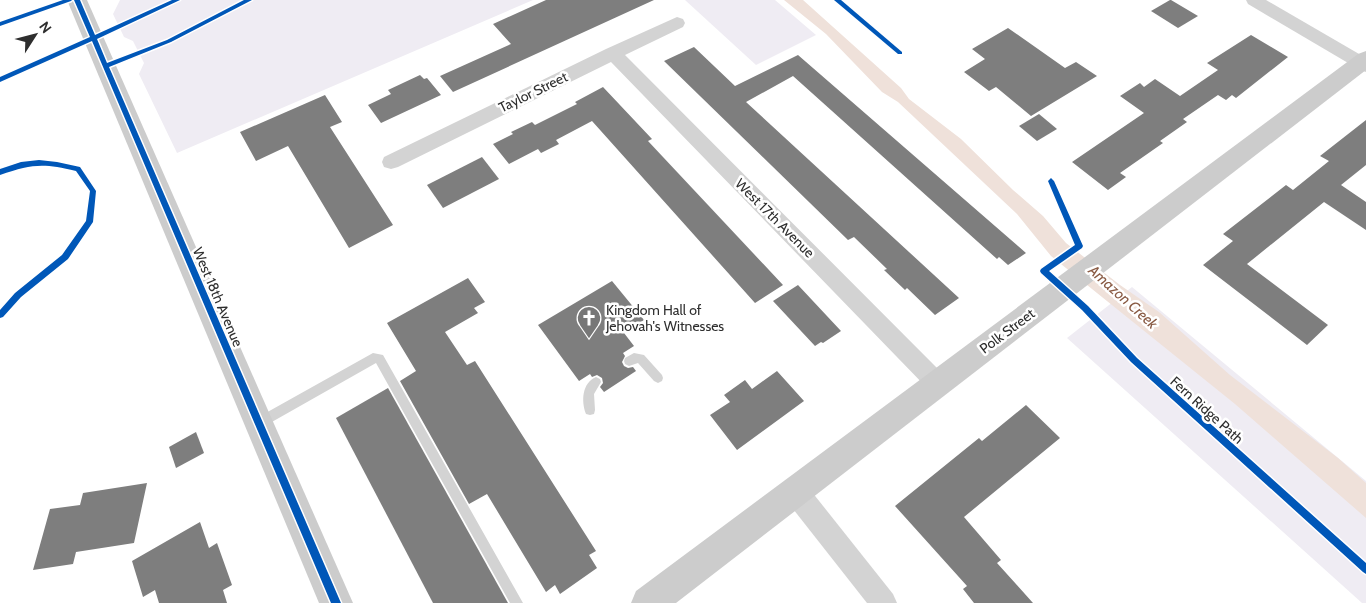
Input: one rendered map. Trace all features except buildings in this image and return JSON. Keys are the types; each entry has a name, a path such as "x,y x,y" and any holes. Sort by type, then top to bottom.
{"street":[{"name":"West 18th Avenue","path":"77,0 336,603"},
{"path":"1254,0 1364,62"},
{"name":"Taylor Street","path":"390,162 677,22"},
{"name":"West 17th Avenue","path":"612,53 937,383"},
{"name":"Polk Street","path":"648,603 1364,62"},
{"path":"795,491 884,603"}],"lane":[{"path":"259,423 373,358 379,358 517,603"},
{"path":"629,361 640,358 658,378"},
{"path":"590,410 587,395 590,388 596,382"}],"shaded area":[{"path":"120,0 533,0 177,153 139,74 144,63 133,41 124,37 113,14"},
{"path":"685,0 775,0 816,35 756,65"},
{"path":"1132,287 1366,481 1366,603 1362,603 1067,338"}],"water":[{"name":"Amazon Creek","path":"784,0 803,0 901,88 909,99 961,139 1013,190 1043,216 1066,243 1120,285 1159,312 1230,375 1338,458 1366,483 1366,518 1235,404 1051,256 1017,214 898,102 882,92 826,34"}],"cycle path":[{"path":"0,24 69,0"},
{"path":"77,0 336,603"},
{"path":"0,80 177,0"},
{"path":"106,66 169,41 249,0"},
{"path":"837,0 900,53"},
{"path":"0,172 30,163 67,166 78,169 93,191 89,222 65,257 18,295 0,315"},
{"name":"Fern Ridge Path","path":"1051,181 1079,246 1044,271 1085,308 1134,360 1366,569"}],"place":[{"name":"Kingdom Hall of Jehovah's Witnesses","path":"589,339"}]}
